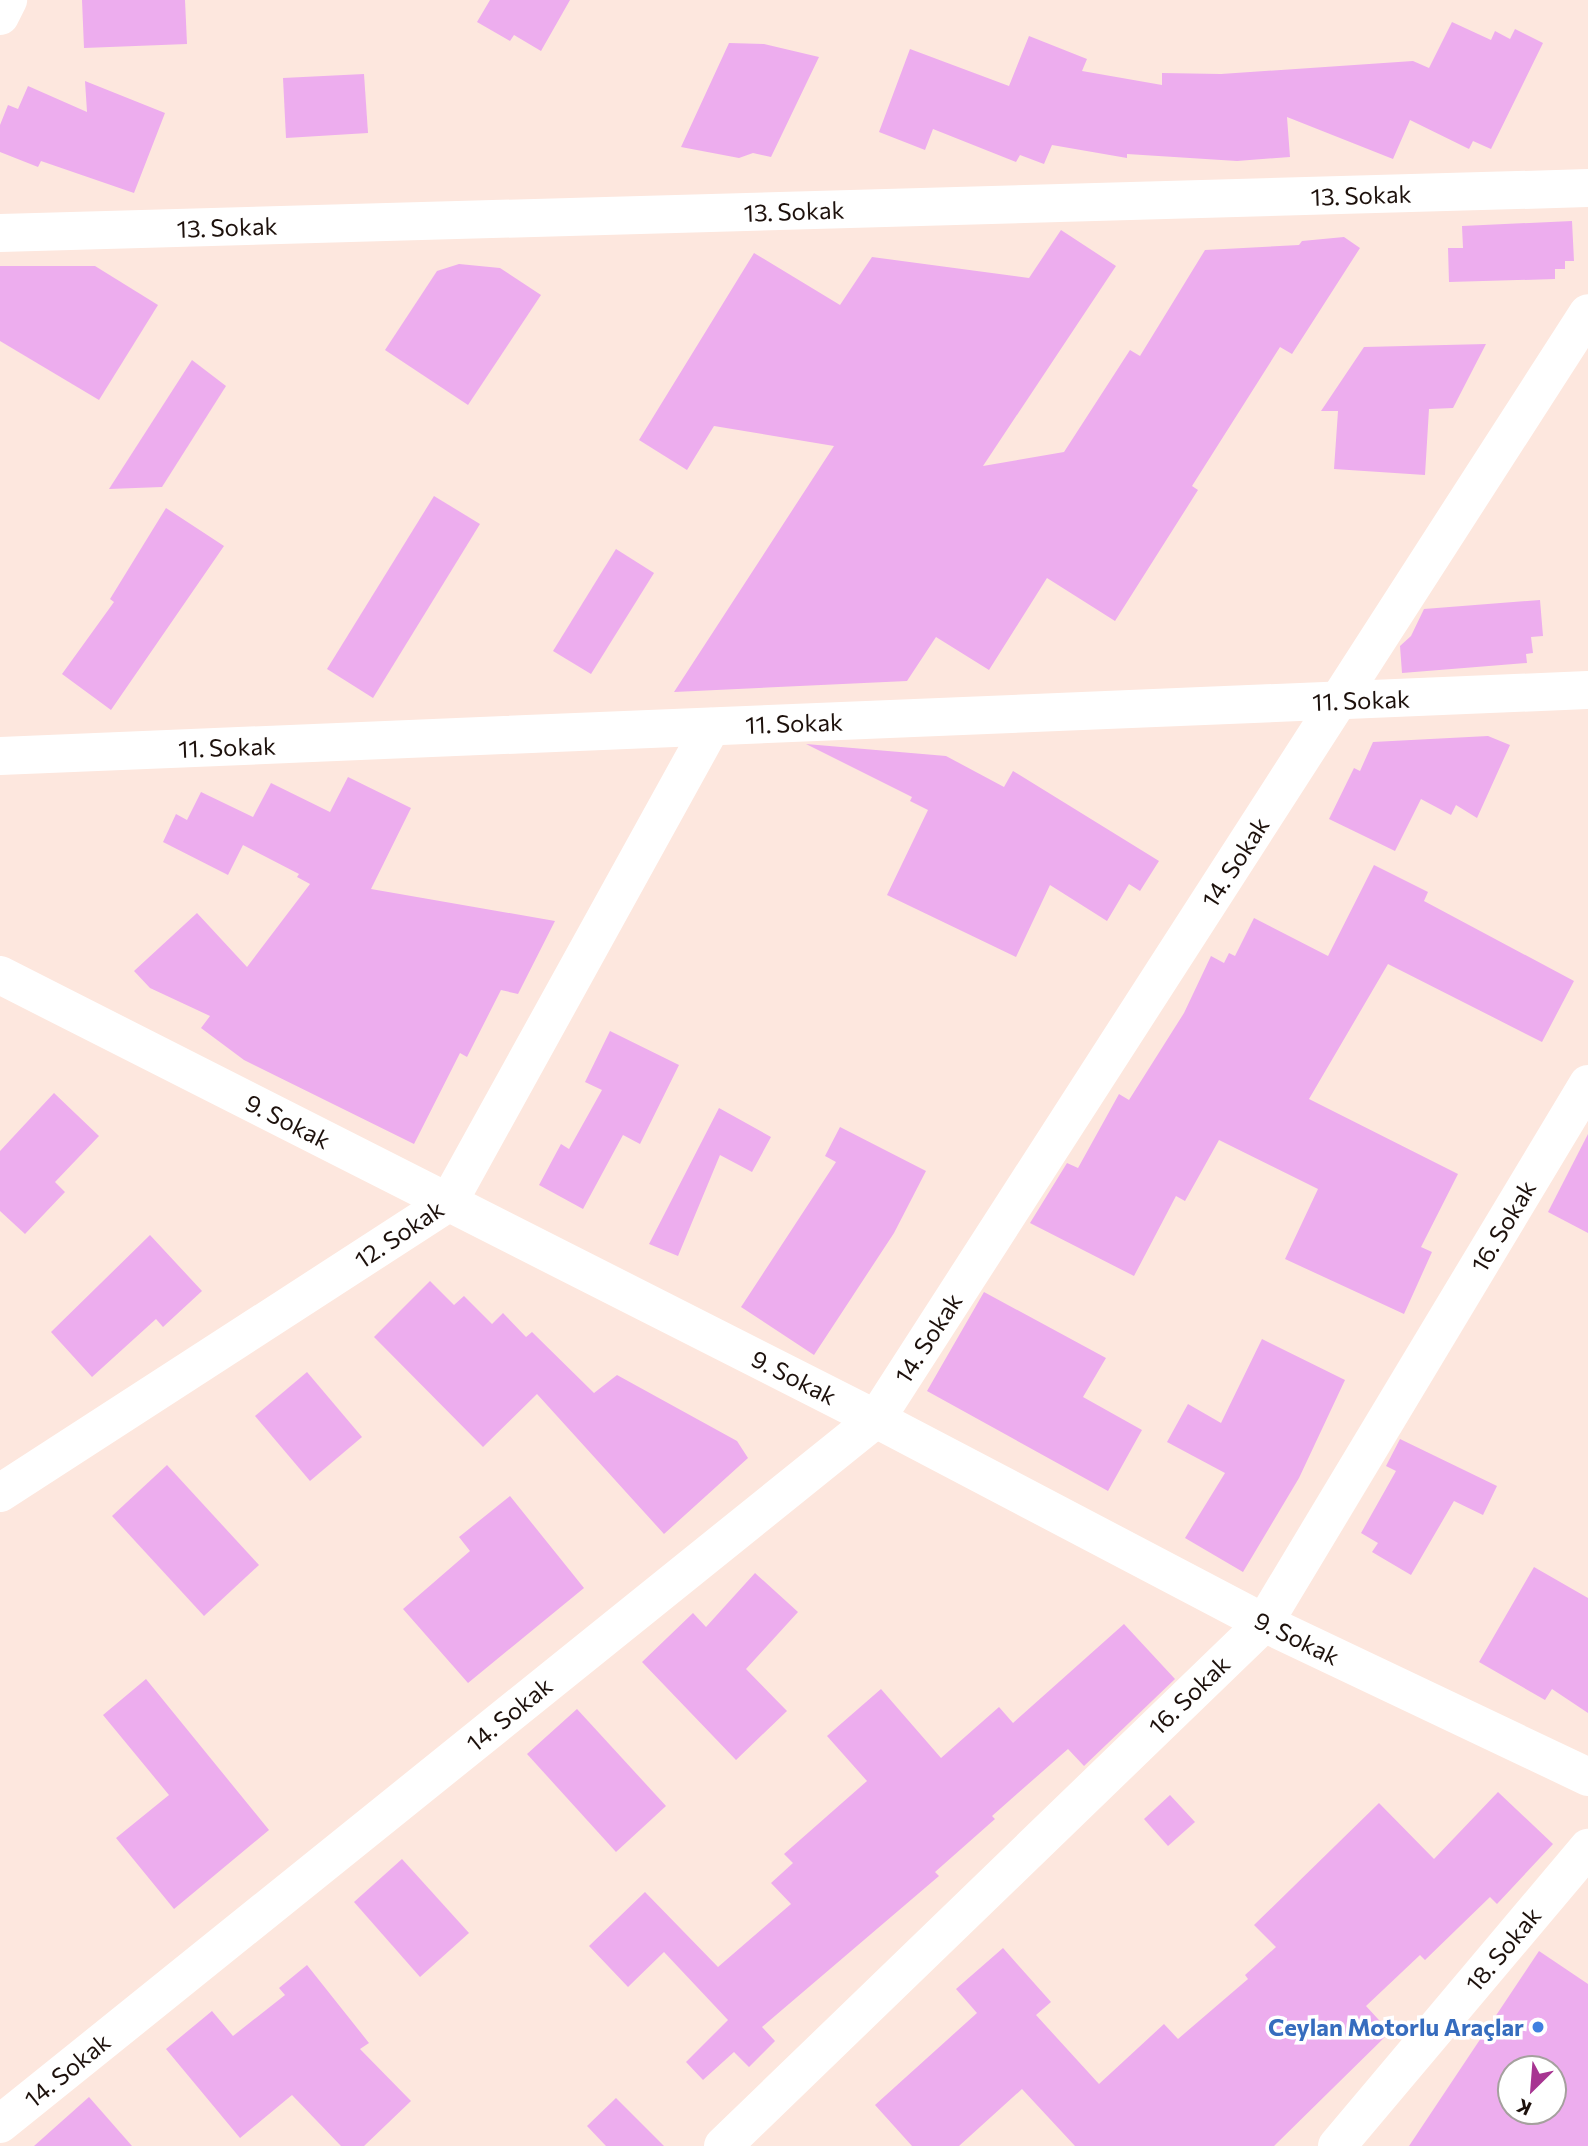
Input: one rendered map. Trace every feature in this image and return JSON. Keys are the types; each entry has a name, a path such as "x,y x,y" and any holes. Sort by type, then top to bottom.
{"street":[{"path":"0,16 8,0"},
{"name":"13. Sokak","path":"0,233 1588,188"},
{"name":"14. Sokak","path":"0,2124 876,1419 1588,313"},
{"name":"11. Sokak","path":"0,757 1588,690"},
{"name":"12. Sokak","path":"0,1493 448,1203 711,727"},
{"name":"9. Sokak","path":"0,975 876,1419 1264,1623 1588,1777"},
{"name":"16. Sokak","path":"723,2146 1264,1623 1588,1083"},
{"name":"18. Sokak","path":"1337,2146 1588,1848"}],"building":[{"path":"82,0 185,0 187,44 84,48"},
{"path":"490,0 570,0 541,51 514,35 510,41 477,22"},
{"path":"1452,22 1491,40 1495,31 1510,39 1515,29 1543,43 1491,149 1473,141 1469,149 1410,120 1393,159 1287,117 1290,157 1237,161 1127,154 1127,158 1052,145 1044,164 1020,155 1016,162 933,129 925,150 879,132 910,49 1009,86 1029,36 1087,59 1082,71 1162,85 1162,73 1221,74 1413,61 1429,68"},
{"path":"729,43 764,44 819,57 771,157 753,153 739,158 681,147"},
{"path":"364,74 368,133 286,138 283,78"},
{"path":"85,81 165,113 134,193 41,161 38,167 0,152 0,125 8,105 18,109 28,86 87,112"},
{"path":"1572,221 1574,261 1565,261 1565,269 1555,269 1555,279 1449,282 1448,248 1463,248 1462,226"},
{"path":"1061,230 1116,266 983,466 1064,452 1130,350 1140,356 1205,250 1299,245 1302,241 1344,237 1360,248 1292,354 1280,347 1192,486 1198,490 1115,621 1047,578 989,670 936,637 907,681 674,692 834,446 714,426 687,470 639,440 754,253 840,305 872,257 1029,278"},
{"path":"459,264 500,268 541,295 468,405 385,350 437,271"},
{"path":"0,266 95,266 158,305 99,400 0,341"},
{"path":"1486,344 1453,408 1429,409 1425,475 1334,469 1338,411 1321,411 1364,347"},
{"path":"192,360 226,386 162,487 109,489"},
{"path":"434,496 480,524 373,698 327,669"},
{"path":"166,508 224,546 111,710 62,674 114,602 110,599"},
{"path":"616,549 654,573 591,674 553,651"},
{"path":"1540,600 1543,636 1531,637 1533,653 1526,654 1527,663 1402,673 1400,646 1411,636 1424,609"},
{"path":"1488,736 1510,745 1477,818 1456,805 1451,815 1421,799 1395,851 1329,819 1354,768 1360,771 1373,742"},
{"path":"806,744 946,756 1004,787 1013,771 1159,861 1140,891 1129,884 1107,921 1050,885 1016,957 887,895 928,810 910,801 912,797"},
{"path":"348,777 411,808 371,889 555,921 518,994 501,990 467,1057 460,1053 414,1144 244,1060 201,1028 210,1016 150,988 134,971 197,913 247,967 310,884 297,877 299,874 243,845 228,875 163,842 176,814 187,820 201,792 253,817 271,783 330,812"},
{"path":"1374,865 1428,892 1424,901 1574,981 1542,1042 1388,964 1309,1099 1458,1174 1421,1247 1432,1252 1404,1314 1285,1259 1318,1189 1219,1140 1185,1201 1176,1196 1134,1276 1030,1223 1067,1163 1078,1168 1119,1094 1129,1100 1184,1013 1211,956 1224,963 1229,953 1235,956 1254,918 1328,956"},
{"path":"610,1031 679,1065 640,1144 623,1135 583,1209 539,1185 561,1144 569,1149 602,1090 585,1082"},
{"path":"54,1093 99,1136 55,1182 65,1192 25,1234 0,1211 0,1151"},
{"path":"719,1108 771,1137 752,1172 720,1155 678,1256 649,1244"},
{"path":"840,1127 926,1171 894,1233 814,1355 741,1307 836,1162 825,1156"},
{"path":"1588,1134 1588,1233 1548,1212"},
{"path":"150,1235 202,1291 163,1327 156,1319 92,1377 51,1332"},
{"path":"430,1281 454,1305 464,1296 492,1324 503,1313 526,1337 532,1332 594,1393 617,1375 737,1441 748,1458 664,1534 537,1394 483,1447 374,1337"},
{"path":"984,1292 1106,1358 1083,1397 1142,1430 1108,1491 927,1391"},
{"path":"1262,1339 1345,1380 1299,1478 1243,1572 1185,1538 1225,1473 1167,1442 1188,1404 1221,1423"},
{"path":"307,1372 362,1437 310,1481 255,1416"},
{"path":"1400,1439 1497,1486 1483,1515 1454,1501 1411,1575 1372,1552 1378,1543 1361,1533 1396,1471 1386,1466"},
{"path":"167,1465 259,1565 204,1616 112,1516"},
{"path":"510,1496 584,1588 468,1683 403,1609 470,1551 459,1537"},
{"path":"1534,1567 1588,1598 1588,1713 1552,1689 1545,1700 1479,1662"},
{"path":"755,1573 798,1612 746,1669 787,1711 736,1760 642,1662 693,1613 706,1627"},
{"path":"1124,1624 1175,1679 1084,1766 1068,1749 992,1816 995,1819 935,1872 939,1876 762,2027 775,2041 749,2067 734,2052 703,2080 686,2062 728,2020 664,1952 628,1987 589,1946 645,1892 718,1967 791,1904 771,1883 793,1863 784,1854 867,1781 827,1736 881,1689 941,1758 999,1707 1013,1723"},
{"path":"146,1679 269,1830 174,1909 116,1838 169,1795 103,1715"},
{"path":"577,1709 666,1806 616,1852 527,1754"},
{"path":"1498,1792 1553,1844 1497,1904 1490,1897 1425,1960 1420,1955 1366,2006 1390,2032 1274,2146 1075,2146 1022,2089 959,2146 912,2146 875,2105 977,2013 956,1989 1003,1948 1051,2002 1036,2015 1099,2084 1164,2024 1178,2039 1248,1979 1245,1975 1276,1947 1254,1925 1379,1803 1434,1859"},
{"path":"1170,1795 1195,1822 1168,1846 1144,1819"},
{"path":"402,1859 469,1933 420,1977 354,1902"},
{"name":"Ceylan Motorlu Araçlar","path":"1539,1951 1588,1984 1588,2146 1409,2146"},
{"path":"307,1965 369,2043 360,2049 411,2101 364,2146 341,2146 292,2095 240,2138 166,2049 212,2011 233,2036 285,1995 279,1988"},
{"path":"89,2097 132,2146 34,2146"},
{"path":"616,2098 664,2146 606,2146 587,2126"}],"place":[{"name":"Ceylan Motorlu Araçlar","path":"1538,2027"}]}
